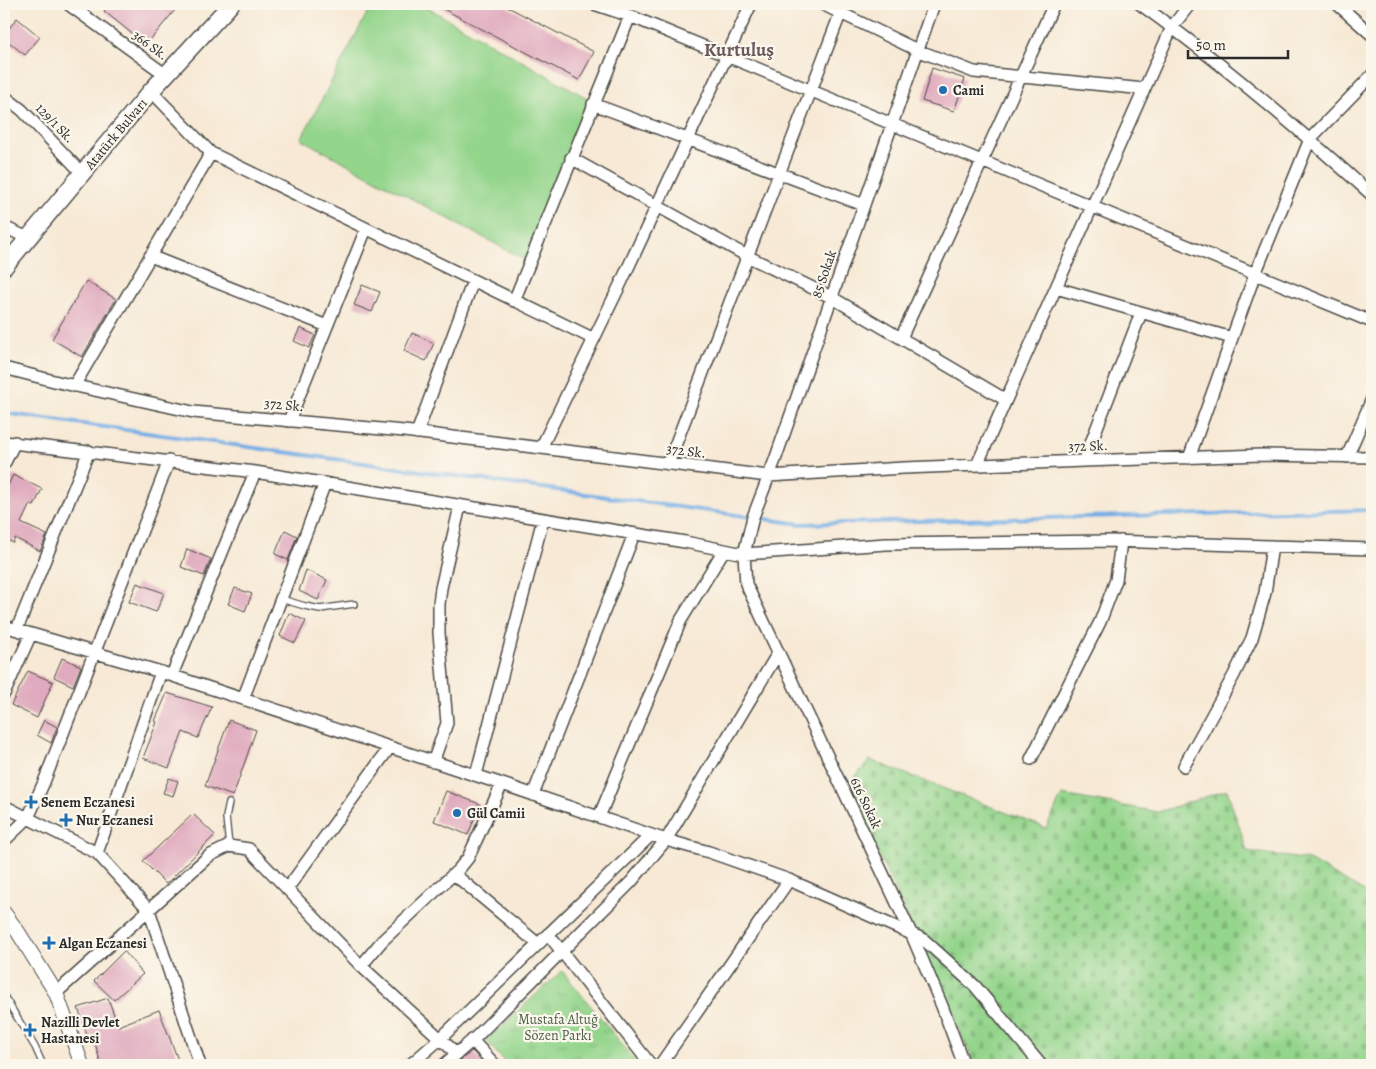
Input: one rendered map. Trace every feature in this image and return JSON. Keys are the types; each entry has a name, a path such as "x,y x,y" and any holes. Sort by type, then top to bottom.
{"main road":[{"name":"Atatürk Bulvarı","path":"4,267 151,91 231,4"}],"street":[{"name":"366 Sk.","path":"68,4 166,75"},
{"path":"594,4 612,7 726,57 1372,322"},
{"path":"541,448 751,4"},
{"path":"822,4 842,8 917,50 974,72 1144,89"},
{"name":"85 Sokak","path":"744,554 753,517 934,4"},
{"path":"901,338 1054,4"},
{"path":"1140,4 1172,27 1310,139 1372,195"},
{"path":"977,465 1172,27 1190,4"},
{"path":"1338,4 1372,35"},
{"path":"668,464 842,8"},
{"path":"514,300 630,16"},
{"path":"1189,458 1255,274 1310,139 1372,76"},
{"path":"151,91 211,153 594,339"},
{"name":"129/1 Sk.","path":"4,96 22,110 82,173"},
{"path":"594,104 864,205"},
{"path":"74,386 211,153"},
{"path":"572,158 747,256 831,297 1006,400"},
{"path":"4,227 28,238"},
{"path":"289,420 366,229"},
{"path":"150,256 327,326"},
{"path":"417,432 473,281"},
{"path":"1056,288 1232,338"},
{"path":"1084,461 1141,313"},
{"name":"372 Sk.","path":"4,368 74,386 193,412 417,432 768,476 1084,461 1262,456 1372,457"},
{"path":"1347,457 1372,399"},
{"path":"4,464 10,442 89,451 325,483 744,554 886,544 1121,541 1372,549"},
{"path":"16,629 89,451"},
{"path":"4,842 28,818 44,782 169,461"},
{"path":"98,852 167,673 255,472"},
{"path":"243,698 325,483"},
{"path":"433,762 447,724 439,633 439,604 460,506"},
{"path":"476,776 543,519"},
{"path":"533,795 634,534"},
{"path":"1031,759 1100,622 1116,580 1121,541"},
{"path":"1184,766 1252,638 1265,593 1272,546"},
{"path":"599,817 681,620 724,550"},
{"name":"616 Sokak","path":"744,554 746,584 910,932 942,1006 964,1065"},
{"path":"4,626 167,673 789,880 923,939 974,986 1041,1065"},
{"path":"4,694 31,634"},
{"path":"444,1065 472,1040 631,882 666,840 778,652"},
{"path":"287,889 390,747"},
{"path":"360,966 382,941 456,872 468,858 502,784"},
{"path":"4,806 98,852 149,910 200,1065"},
{"path":"410,1065 441,1038 651,835"},
{"path":"56,993 209,856 229,846 249,849 360,966 457,1054"},
{"path":"456,872 538,944"},
{"path":"660,1065 789,880"},
{"path":"4,913 56,993 82,1065"},
{"path":"548,934 651,1065"},
{"path":"472,1040 494,1065"}],"lane":[{"path":"281,599 320,609 354,604"},
{"path":"229,802 226,817 229,846"},
{"path":"4,996 35,1047 42,1065"}],"green space":[{"path":"372,4 421,4 589,99 527,261 301,139"},
{"path":"870,760 1046,828 1062,795 1158,812 1227,790 1247,851 1309,860 1366,893 1372,891 1372,1065 975,1065 847,786"},
{"name":"Mustafa Altuğ Sözen Parkı","path":"562,971 639,1065 507,1065 486,1040"}],"building":[{"path":"110,4 180,4 146,45 104,11"},
{"path":"434,4 502,4 594,52 579,80"},
{"path":"17,18 40,37 25,55 4,38 4,35"},
{"name":"Cami","path":"932,68 965,79 954,111 922,101"},
{"path":"86,281 116,299 82,357 52,339"},
{"path":"362,285 380,292 372,312 354,305"},
{"path":"300,328 315,335 309,348 294,341"},
{"path":"412,333 434,343 426,361 404,351"},
{"path":"13,475 42,489 34,506 30,504 21,523 47,535 40,551 15,538 13,543 4,538 4,494"},
{"path":"285,530 297,536 288,560 275,554"},
{"path":"187,549 211,559 204,576 181,567"},
{"path":"306,570 327,580 318,600 299,591"},
{"path":"137,583 164,593 156,612 129,602"},
{"path":"235,588 252,594 245,611 228,604"},
{"path":"289,613 306,621 295,643 280,636"},
{"path":"62,658 81,666 73,686 54,677"},
{"path":"28,671 53,682 37,718 11,705"},
{"path":"167,693 212,707 198,738 183,732 169,768 143,758 157,722 155,721"},
{"path":"44,720 57,727 51,743 37,735"},
{"path":"229,720 256,730 233,796 205,786"},
{"path":"169,778 178,781 173,796 163,793"},
{"name":"Gül Camii","path":"446,791 480,804 468,835 434,821"},
{"path":"193,814 215,835 166,884 143,861"},
{"path":"124,951 143,974 114,1000 94,981"},
{"path":"108,998 118,1026 159,1010 180,1065 101,1065 95,1043 90,1044 78,1008"},
{"path":"472,1051 485,1065 455,1065 462,1059"}],"waterway":[{"path":"4,413 801,524 1372,510"}],"place":[{"name":"Cami","path":"943,90"},
{"name":"Senem Eczanesi","path":"31,802"},
{"name":"Gül Camii","path":"457,813"},
{"name":"Nur Eczanesi","path":"66,820"},
{"name":"Algan Eczanesi","path":"49,943"},
{"name":"Nazilli Devlet Hastanesi","path":"30,1030"}],"district":[{"name":"Kurtuluş","path":"739,50"}]}
